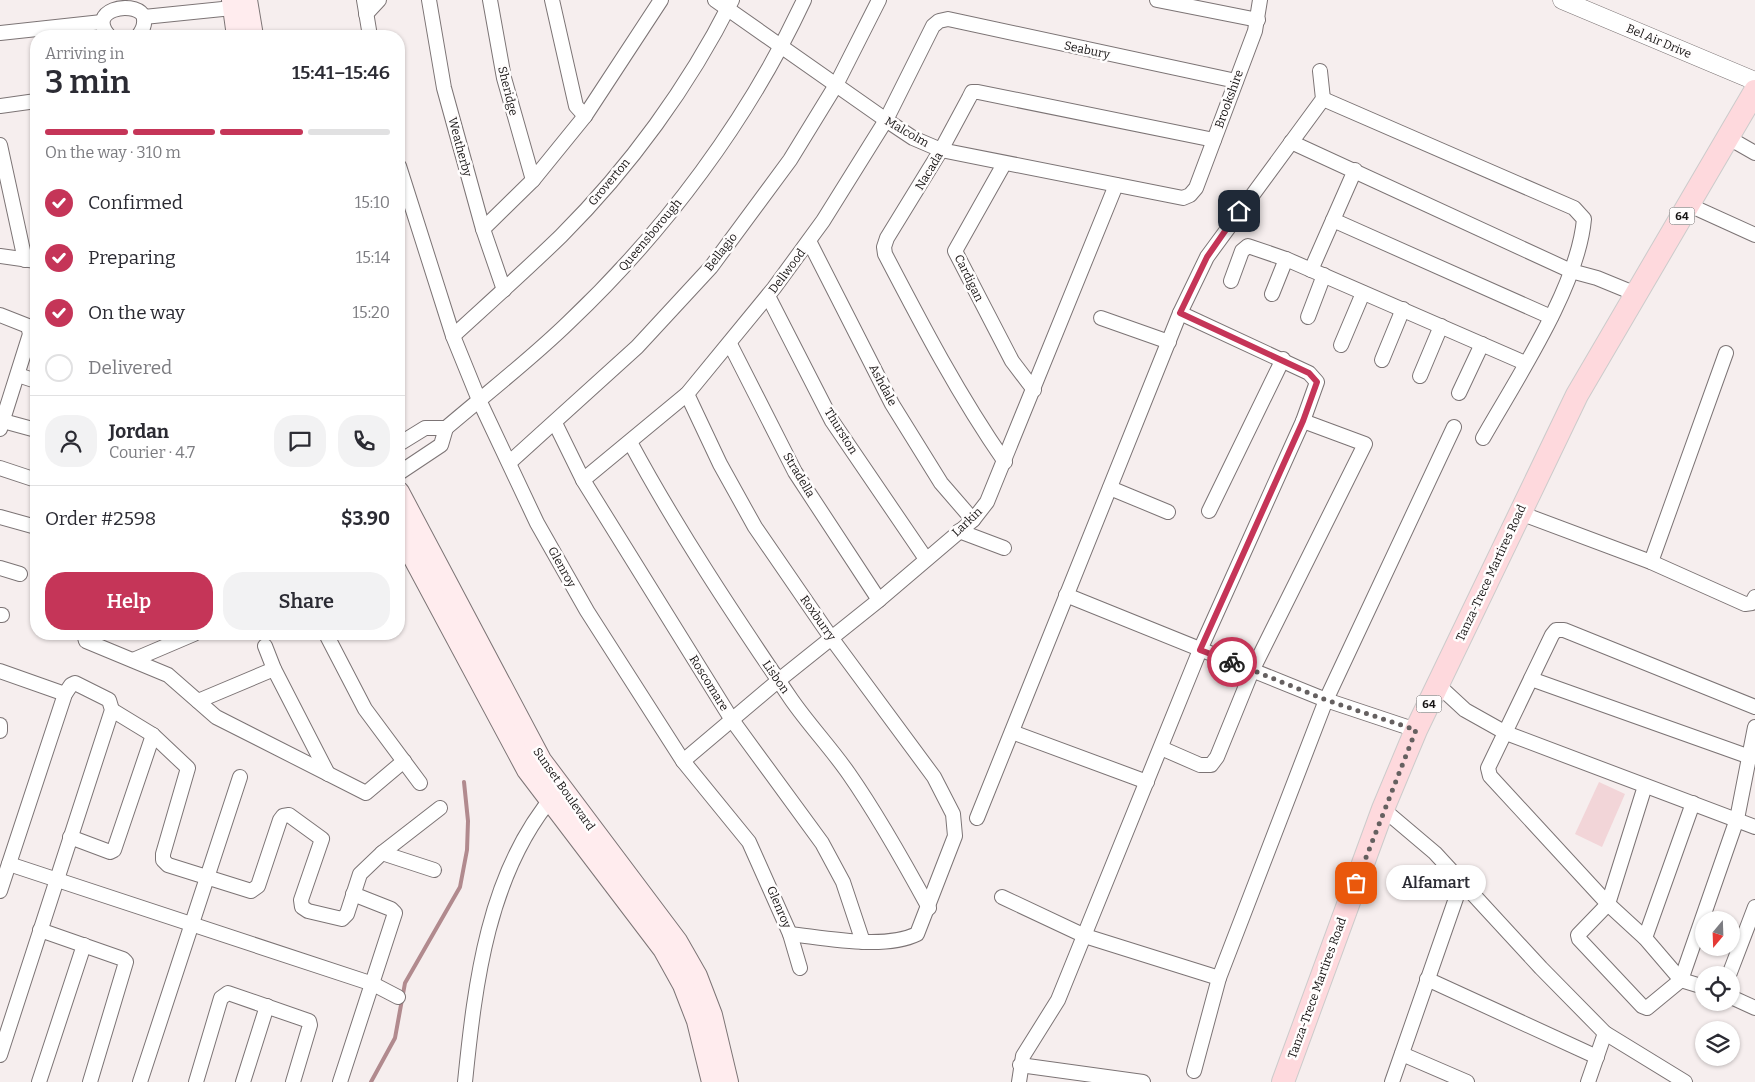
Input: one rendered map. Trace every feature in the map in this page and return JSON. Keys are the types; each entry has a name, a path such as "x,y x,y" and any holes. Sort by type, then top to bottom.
{"main road":[{"path":"238,30 240,3"},
{"path":"240,3 251,30"},
{"name":"Tanza-Trece Martires Road","path":"1283,1082 1384,809 1416,730 1439,686 1577,395 1755,90"},
{"name":"Sunset Boulevard","path":"405,503 541,760 555,793 663,950 683,985 697,1021 712,1082"},
{"name":"Sunset Boulevard","path":"405,542 527,770 555,793 677,941 697,976 712,1015 728,1082"}],"street":[{"path":"106,30 102,22 106,9 124,0 137,6 144,17 144,25 141,30"},
{"path":"369,30 365,7 379,0"},
{"name":"Weatherby","path":"429,0 444,88 482,229 504,290"},
{"name":"Sheridge","path":"490,0 504,78 533,180"},
{"path":"552,0 576,106 585,116"},
{"path":"482,229 533,180 585,116 661,0"},
{"name":"Malcolm","path":"715,0 730,4 781,45 913,138 941,150 1183,198 1190,195"},
{"name":"Queensborough","path":"446,428 570,322 649,238 699,176 724,139 781,45 804,0"},
{"name":"Bellagio","path":"510,462 637,347 711,267 790,160 836,85 879,0"},
{"path":"1157,0 1258,20"},
{"name":"Brookshire","path":"1190,195 1196,188 1258,20 1260,0"},
{"name":"Bel Air Drive","path":"1562,0 1755,81"},
{"path":"144,17 240,3"},
{"name":"Groverton","path":"453,336 562,234 614,176 654,126 684,83 730,4"},
{"name":"Seabury","path":"939,20 948,19 1236,81"},
{"name":"Dellwood","path":"583,480 687,394 768,296 809,241 886,120 934,26 939,20"},
{"path":"0,33 102,22"},
{"path":"977,818 1180,313 1207,257 1323,99 1320,71"},
{"name":"Nacada","path":"1005,462 986,435 935,349 885,254 884,247 887,238 941,150 972,92 1214,140"},
{"path":"1323,99 1574,208 1584,219 1578,273 1483,438"},
{"path":"0,106 30,102"},
{"path":"1727,137 1755,153"},
{"path":"1290,142 1578,273 1597,278 1634,297"},
{"path":"0,145 30,256"},
{"name":"Cardigan","path":"1004,164 955,251 1012,361 1034,390"},
{"path":"1308,317 1317,273 1333,220 1355,170"},
{"name":"Glenroy","path":"405,185 453,336 479,400 510,462 537,523 587,611 683,761 750,842 790,934 800,968"},
{"name":"Larkin","path":"683,761 778,680 832,639 973,520 987,502 1005,462 1116,185"},
{"path":"1689,205 1755,235"},
{"path":"1333,220 1551,317"},
{"name":"Ashdale","path":"809,241 892,404 941,483 973,520"},
{"path":"1231,281 1244,247 1248,246 1286,259 1525,363"},
{"path":"0,256 30,260"},
{"path":"1272,294 1286,259"},
{"path":"1341,344 1363,293"},
{"name":"Thurston","path":"768,296 832,420 926,559"},
{"path":"1382,360 1403,310"},
{"path":"1019,1082 1020,1065 1023,1056 1058,1000 1200,650 1303,421 1317,382 1309,373 1283,359 1180,313"},
{"path":"0,315 28,326 30,334 1,425 30,429"},
{"path":"1101,318 1169,342"},
{"path":"1420,376 1441,326"},
{"name":"Stradella","path":"730,344 795,472 879,600"},
{"path":"1459,393 1482,344"},
{"path":"1651,562 1726,353"},
{"path":"1209,511 1283,359"},
{"path":"18,376 30,379"},
{"name":"Roxburry","path":"687,394 720,464 755,527 832,639 934,777 953,814 955,836 932,893 929,908"},
{"path":"1160,748 1200,765 1211,765 1217,758 1252,670 1365,444 1303,421"},
{"name":"Roscomare","path":"555,423 583,480 732,720 822,844 843,882 863,942"},
{"path":"1194,1071 1219,978 1326,700 1454,427"},
{"path":"405,440 425,428 446,428 441,445 405,470"},
{"name":"Lisbon","path":"630,442 656,491 711,580 778,680 870,804 929,908"},
{"path":"0,468 30,478"},
{"path":"1110,488 1168,512"},
{"path":"1520,512 1651,562 1745,604 1752,603 1755,597"},
{"path":"0,517 30,525"},
{"path":"959,531 1004,548"},
{"path":"0,568 20,574"},
{"path":"1066,595 1326,700 1416,730"},
{"path":"1695,984 1681,980 1644,938 1608,904 1490,776 1488,768 1556,630 1564,630 1755,707"},
{"path":"86,640 168,675 216,717 366,793 404,761"},
{"path":"133,660 180,640"},
{"path":"329,640 365,709 420,784"},
{"path":"265,646 274,669 328,774"},
{"path":"198,701 274,669"},
{"path":"0,672 65,694"},
{"path":"1532,679 1750,757"},
{"path":"0,891 65,694 71,685 75,684 109,700 112,710 0,1055"},
{"path":"1439,686 1465,710 1506,733 1755,827"},
{"path":"112,710 153,736 186,763 188,768 163,854 163,860 168,865 251,891 258,886 280,820 283,816 289,815 322,839 301,900 302,907 308,911 342,919 347,914 360,874 382,853 440,808"},
{"path":"0,725 0,731"},
{"path":"1645,786 1608,904 1580,930 1579,939 1642,1006 1651,1007 1681,980 1737,819 1755,727"},
{"path":"1012,732 1147,782"},
{"path":"70,837 110,852 114,850 153,736"},
{"path":"140,1082 240,777"},
{"path":"465,1082 478,979 490,924 527,833 555,793"},
{"path":"1644,938 1693,803"},
{"path":"1384,809 1434,853 1541,968 1605,1033 1685,1082"},
{"path":"382,853 434,870"},
{"path":"9,864 373,984 398,997"},
{"path":"1392,1082 1462,882"},
{"path":"340,1082 395,913 391,909 353,894"},
{"path":"1002,897 1085,936 1219,978"},
{"path":"1732,966 1755,907"},
{"path":"790,934 863,942 906,939 916,934 929,908"},
{"path":"40,930 123,959 126,962 90,1082"},
{"path":"39,1082 84,946"},
{"path":"1428,979 1597,1057"},
{"path":"196,1082 223,995 228,994 305,1018 310,1025 292,1082"},
{"path":"1740,1001 1755,1008"},
{"path":"243,1082 268,1006"},
{"path":"1588,1082 1605,1033"},
{"path":"1402,1054 1467,1082"},
{"path":"1020,1065 1143,1082"}],"shaded area":[{"path":"1599,782 1625,794 1602,847 1575,834"}],"waterway":[{"path":"371,1082 395,1038 405,983 460,887 467,850 468,821 464,782"}],"way so far":[{"path":"1232,662 1326,700 1416,730 1356,883"}],"place":[{"name":"Alfamart","path":"1356,883"}],"route":[{"path":"1232,662 1200,650 1303,421 1317,382 1314,376 1283,359 1180,313 1207,257 1239,211"}]}
